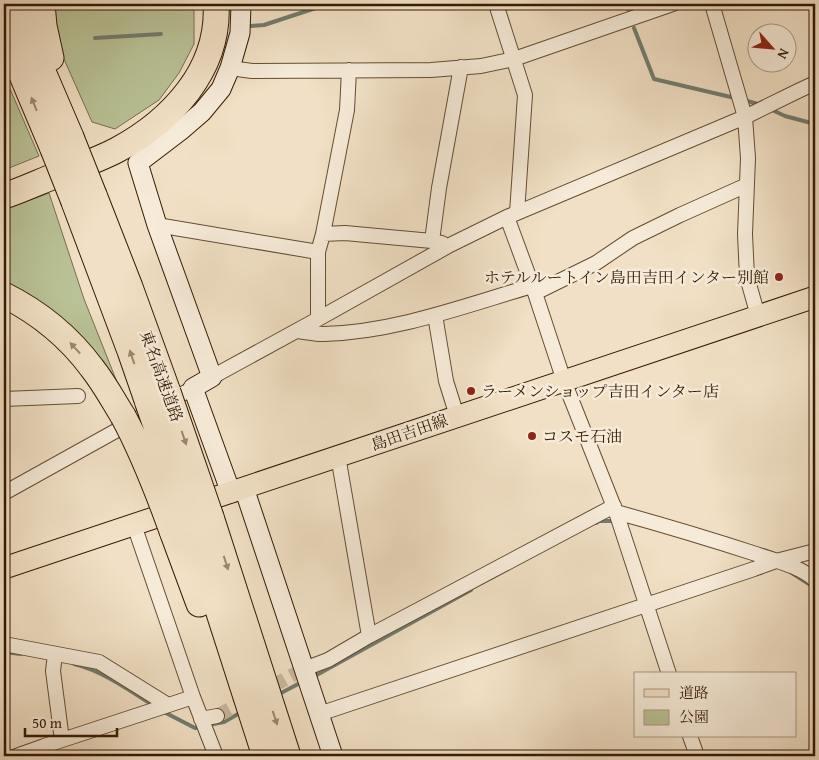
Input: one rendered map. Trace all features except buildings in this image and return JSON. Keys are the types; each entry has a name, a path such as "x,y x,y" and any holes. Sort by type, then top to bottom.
{"highway":[{"name":"東名高速道路","path":"14,4 39,58 90,196 130,287 191,525 265,756"},
{"path":"42,4 44,26 69,140"},
{"path":"4,185 75,158 118,137 151,115 171,97 185,79 202,43 204,4"},
{"path":"4,196 98,160 116,151 143,134 172,110 193,84 209,54 214,33 216,4"},
{"name":"東名高速道路","path":"4,33 69,140"},
{"name":"東名高速道路","path":"90,196 120,325 158,397"},
{"path":"4,295 28,308 60,333 91,367 123,416 137,443 159,495 191,525 255,756"},
{"name":"東名高速道路","path":"191,525 288,756"}],"main road":[{"name":"島田吉田線","path":"4,568 815,297"}],"street":[{"path":"212,377 157,225 138,163 202,112 221,89 230,68 240,33 241,4"},
{"path":"496,4 525,95 512,215 533,290 564,381 616,510 668,672"},
{"path":"230,68 252,72 431,70 481,66 514,59 673,4"},
{"path":"712,4 737,90 748,112 745,234 747,277 758,316"},
{"path":"432,241 439,188 460,67"},
{"path":"318,319 318,252 346,110 348,70"},
{"path":"4,493 450,245 512,215 815,84"},
{"path":"297,330 322,334 365,330 418,320 533,290 596,263 633,238 747,186"},
{"path":"157,225 318,252"},
{"path":"323,234 345,233 432,241 450,245"},
{"path":"435,315 446,381 457,416"},
{"path":"193,388 237,490 307,676 333,756"},
{"path":"4,399 78,396"},
{"path":"338,456 369,636"},
{"path":"307,676 328,660 369,636 616,510 794,567 815,580"},
{"path":"134,524 193,697 216,756"},
{"path":"319,714 776,561 815,551"},
{"path":"4,644 55,659 99,662 168,705"},
{"path":"55,659 62,740"},
{"path":"16,756 44,751 62,740 193,697"},
{"path":"202,720 217,716"},
{"path":"691,738 697,756"}],"green space":[{"path":"51,4 194,4 194,44 179,73 159,100 115,129 92,122 59,48"},
{"path":"4,75 39,156 4,170"},
{"path":"49,193 84,299 121,392 4,285 4,209"}],"waterway":[{"path":"251,26 264,25 328,4"},
{"path":"626,4 628,9"},
{"path":"634,28 654,79 735,98"},
{"path":"95,38 161,34"},
{"path":"744,100 761,105"},
{"path":"770,109 785,116 815,124"},
{"path":"596,523 599,521 616,521"},
{"path":"792,573 815,588"},
{"path":"313,677 471,590"},
{"path":"4,652 21,654"},
{"path":"74,664 105,676 154,706"},
{"path":"281,693 302,682"},
{"path":"162,711 195,728 201,727"},
{"path":"208,725 224,722 238,714"}],"tunnel":[{"path":"217,716 304,669"}],"place":[{"name":"ホテルルートイン島田吉田インター別館","path":"779,277"},
{"name":"ラーメンショップ吉田インター店","path":"471,391"},
{"name":"コスモ石油","path":"532,436"}]}
